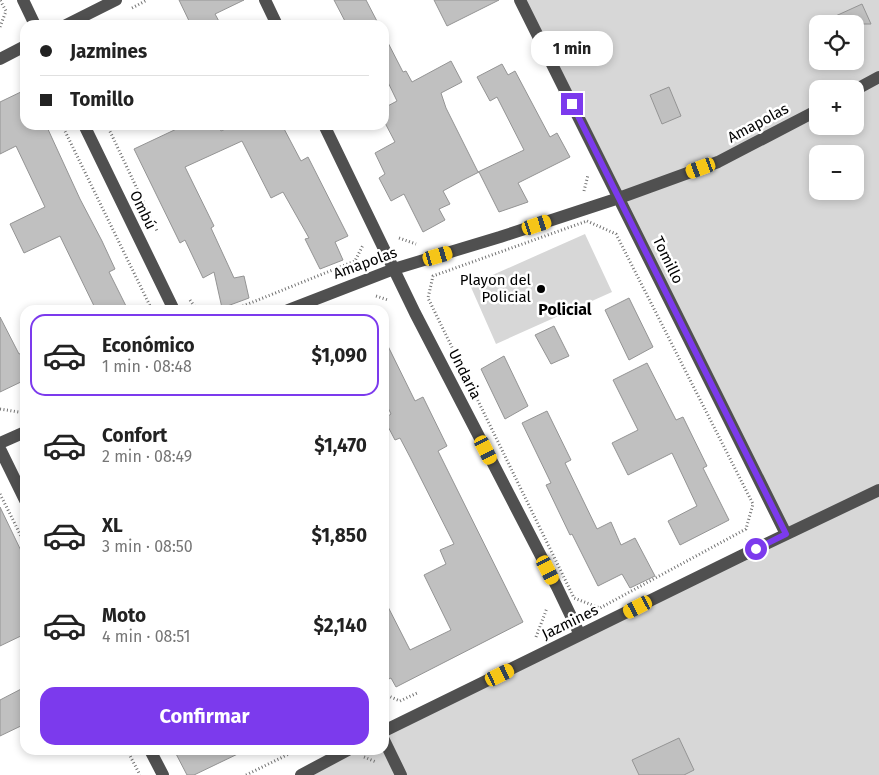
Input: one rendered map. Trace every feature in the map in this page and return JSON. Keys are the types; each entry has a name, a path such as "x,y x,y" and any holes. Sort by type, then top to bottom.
{"street":[{"path":"23,0 33,20"},
{"path":"76,20 116,0"},
{"path":"265,0 275,20"},
{"name":"Tomillo","path":"520,0 786,534"},
{"path":"0,59 20,49"},
{"path":"864,86 879,78"},
{"name":"Amapolas","path":"301,305 394,269 619,198 718,162 809,115"},
{"name":"Ombú","path":"86,130 172,305"},
{"name":"Undaria","path":"326,130 394,269 557,587 580,636"},
{"path":"0,443 20,434"},
{"path":"0,449 20,490"},
{"name":"Jazmines","path":"389,729 879,490"},
{"path":"389,750 401,775"},
{"path":"153,755 163,775"},
{"path":"302,775 339,755"}],"path":[{"path":"0,27 6,11 1,0"},
{"path":"64,130 150,305"},
{"path":"109,130 160,238"},
{"path":"584,194 589,170"},
{"path":"587,221 616,234 753,504 746,529 600,608 574,598 428,298 433,276 587,221"},
{"path":"396,232 399,239 418,245"},
{"path":"245,305 355,261 365,242"},
{"path":"371,297 378,295 392,302"},
{"path":"189,298 194,305"},
{"path":"0,409 20,412"},
{"path":"0,494 20,534"},
{"path":"531,639 536,637 547,609 544,602"},
{"path":"389,696 400,701 418,693"},
{"path":"130,755 140,775"},
{"path":"246,775 287,755"}],"shaded area":[{"path":"520,0 879,0 879,775 301,775 339,755 389,755 389,729 786,534"},
{"name":"Playon del Policial","path":"585,234 612,292 496,344 470,285"}],"building":[{"path":"179,0 244,0 215,14 218,20 189,20"},
{"path":"334,0 366,0 376,20 344,20"},
{"path":"434,0 499,0 447,26"},
{"path":"862,4 871,24 864,24 864,15 838,15"},
{"path":"389,45 403,72 406,71 412,82 451,61 462,82 441,93 446,108 478,172 524,150 497,97 490,101 477,77 502,64 508,75 515,71 550,137 557,133 570,157 518,183 528,202 499,212 479,172 463,180 443,191 450,204 439,209 445,220 423,232 404,194 391,201 379,178 385,174 375,153 395,142 389,130 389,105 397,101 389,84"},
{"path":"669,87 681,116 662,124 650,95"},
{"path":"20,92 20,130 48,130 115,269 109,272 126,305 94,305 60,236 24,253 10,224 45,207 16,146 0,154 0,102"},
{"path":"174,130 285,130 301,161 308,157 348,236 335,242 343,260 320,269 305,239 309,238 283,192 271,198 242,141 185,167 214,226 211,228 234,278 244,276 249,298 230,305 221,305 214,272 203,278 185,240 180,243 134,149"},
{"path":"629,298 653,347 629,360 605,310"},
{"path":"0,317 20,354 20,382 0,392"},
{"path":"554,326 569,356 551,364 535,335"},
{"path":"389,348 415,401 423,397 447,446 438,451 523,622 396,687 391,678 389,679 389,609 410,650 451,630 424,575 446,564 440,550 454,544 400,438 395,440 389,429 389,415 391,414 389,410"},
{"path":"504,356 528,406 505,419 481,369"},
{"path":"647,363 676,420 683,417 707,466 703,468 729,520 680,545 668,521 697,506 672,453 628,475 612,443 638,430 613,380"},
{"path":"547,411 571,460 565,463 597,529 611,522 621,545 635,538 655,576 630,588 622,574 598,586 572,534 570,535 546,485 551,483 522,423"},
{"path":"0,507 20,549 20,636 0,646"},
{"path":"20,690 20,726 0,736 0,700"},
{"path":"679,738 694,770 684,775 639,775 632,760"},
{"path":"177,755 236,755 194,775 187,775"}],"place":[{"name":"Playon del Policial","path":"541,289"}],"district":[{"name":"Policial","path":"565,309"}],"route":[{"path":"572,104 786,534 756,549"}]}
